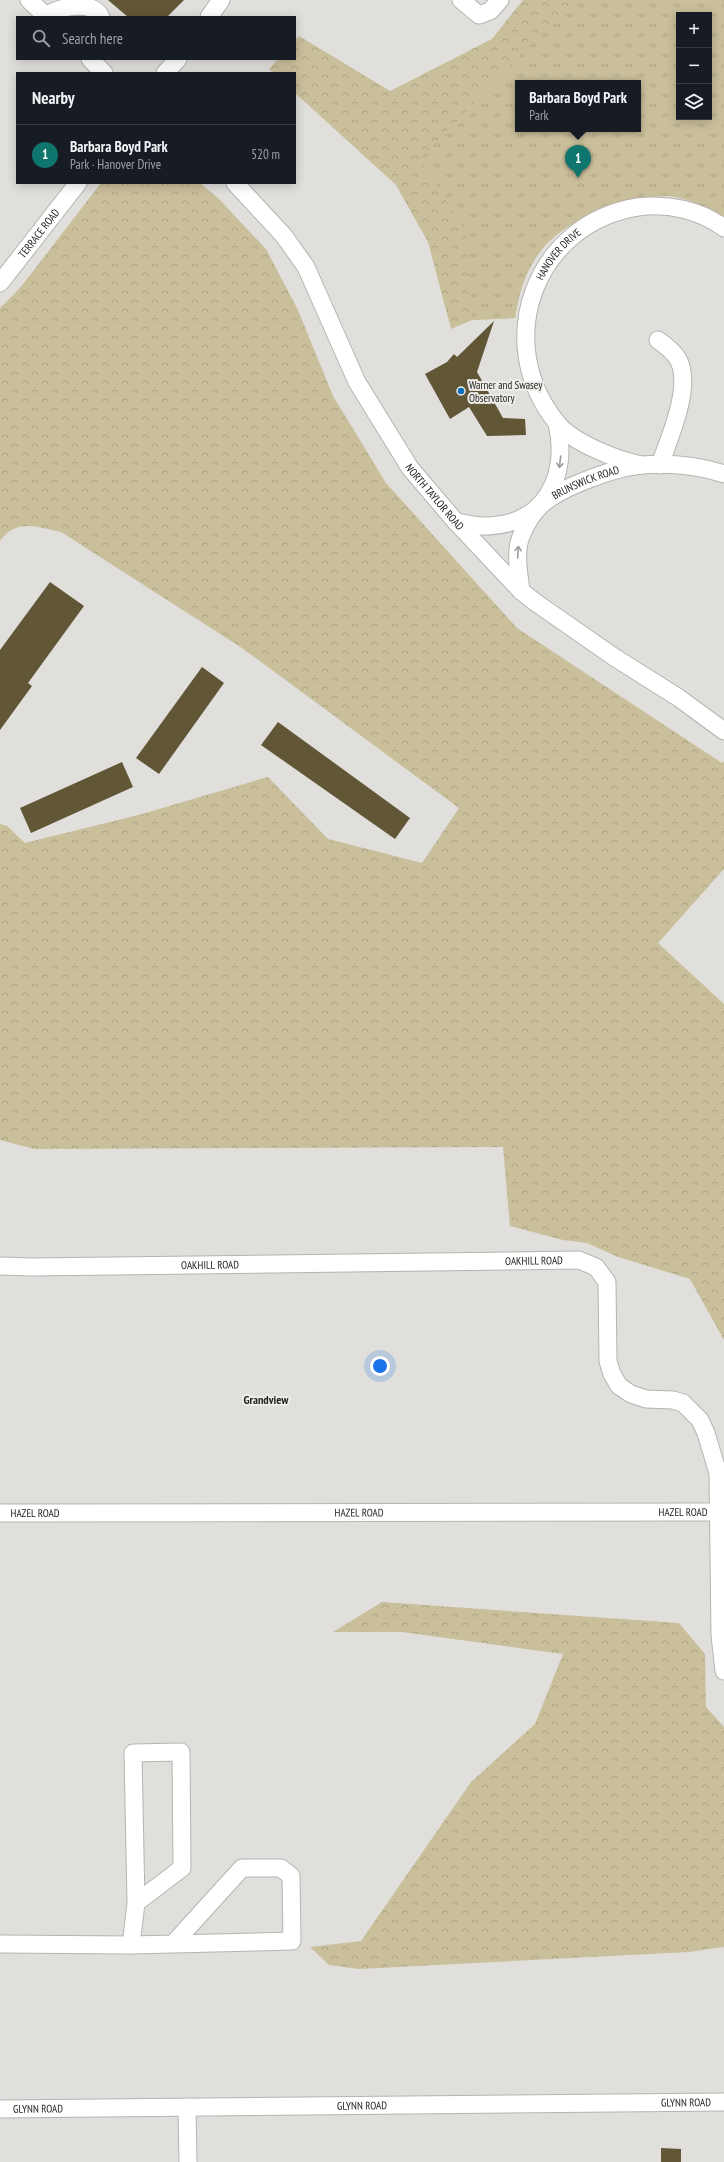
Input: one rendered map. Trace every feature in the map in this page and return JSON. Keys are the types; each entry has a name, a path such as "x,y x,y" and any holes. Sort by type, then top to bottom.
{"street":[{"path":"29,0 46,16 71,2 79,1 88,2 95,6 100,16"},
{"path":"210,16 221,0"},
{"path":"461,0 479,15 490,11 500,0"},
{"path":"91,60 103,72"},
{"path":"167,72 177,60"},
{"name":"TERRACE ROAD","path":"2,278 77,184"},
{"name":"NORTH TAYLOR ROAD","path":"236,184 284,236 306,267 357,382 410,468 456,522 521,591 614,657 679,698 724,731"},
{"name":"HANOVER DRIVE","path":"642,465 622,461 602,452 569,433 557,423 540,396 532,374 526,338 526,320 533,289 541,271 551,257 580,230 610,214 629,209 651,206 685,209 724,228"},
{"path":"658,340 678,358 682,368 681,401 660,465"},
{"name":"HANOVER DRIVE","path":"456,522 484,526 503,523 519,518 540,506 554,485 560,465 561,443 557,423"},
{"name":"BRUNSWICK ROAD","path":"521,591 518,551 521,535 527,523 540,506 567,489 603,474 642,465 693,467 724,474"},
{"name":"OAKHILL ROAD","path":"0,1266 32,1267 579,1260 596,1267 607,1282 608,1360 612,1374 619,1386 631,1394 646,1399 673,1400 683,1403 700,1420 718,1473 720,1635 724,1671"},
{"name":"HAZEL ROAD","path":"0,1513 718,1512"},
{"path":"131,1945 136,1903 133,1753 181,1752 182,1868 136,1903"},
{"path":"0,1944 131,1945 173,1944 292,1941 291,1876 281,1868 242,1868 173,1944"},
{"name":"GLYNN ROAD","path":"0,2109 724,2102"},
{"path":"187,2107 188,2162"}],"green space":[{"path":"523,0 724,0 724,218 683,198 668,196 633,200 595,212 561,231 537,256 528,271 522,286 515,318 472,320 451,329 428,242 396,185 296,94 296,72 272,72 269,69 277,60 296,60 296,39 299,36 390,91 492,39"},
{"path":"573,0 724,0 724,218 683,198 668,196 633,200 595,212 561,231 537,256 528,271 522,286 515,318 472,320 466,232 420,159"},
{"path":"100,184 201,184 218,198 266,249 298,310 333,396 386,483 517,628 722,763 724,761 724,869 658,943 724,1004 724,1340 690,1279 618,1257 587,1243 563,1240 510,1226 503,1147 34,1149 0,1140 0,824 7,826 25,843 142,814 268,777 328,839 422,863 459,808 242,648 61,532 28,526 20,527 13,529 0,541 0,308 20,288"},
{"path":"382,1602 679,1623 705,1654 706,1707 724,1727 724,1947 689,1952 359,1969 329,1965 310,1947 361,1941 471,1782 535,1724 563,1654 402,1632 333,1632"}],"building":[{"path":"108,0 184,0 168,16 127,16"},
{"name":"Warner and Swasey Observatory","path":"494,321 477,372 503,418 525,419 526,435 487,436 469,407 450,419 425,374 447,362 454,354 457,357"},
{"path":"50,582 84,606 28,683 32,686 0,730 0,650"},
{"path":"202,667 224,683 159,774 136,758"},
{"path":"278,722 410,818 395,839 261,745"},
{"path":"122,762 133,787 31,833 20,808"},
{"path":"661,2148 681,2149 681,2162 661,2162"}],"place":[{"name":"Barbara Boyd Park","path":"578,178"},
{"name":"Warner and Swasey Observatory","path":"461,391"}],"district":[{"name":"Grandview","path":"266,1400"}]}
